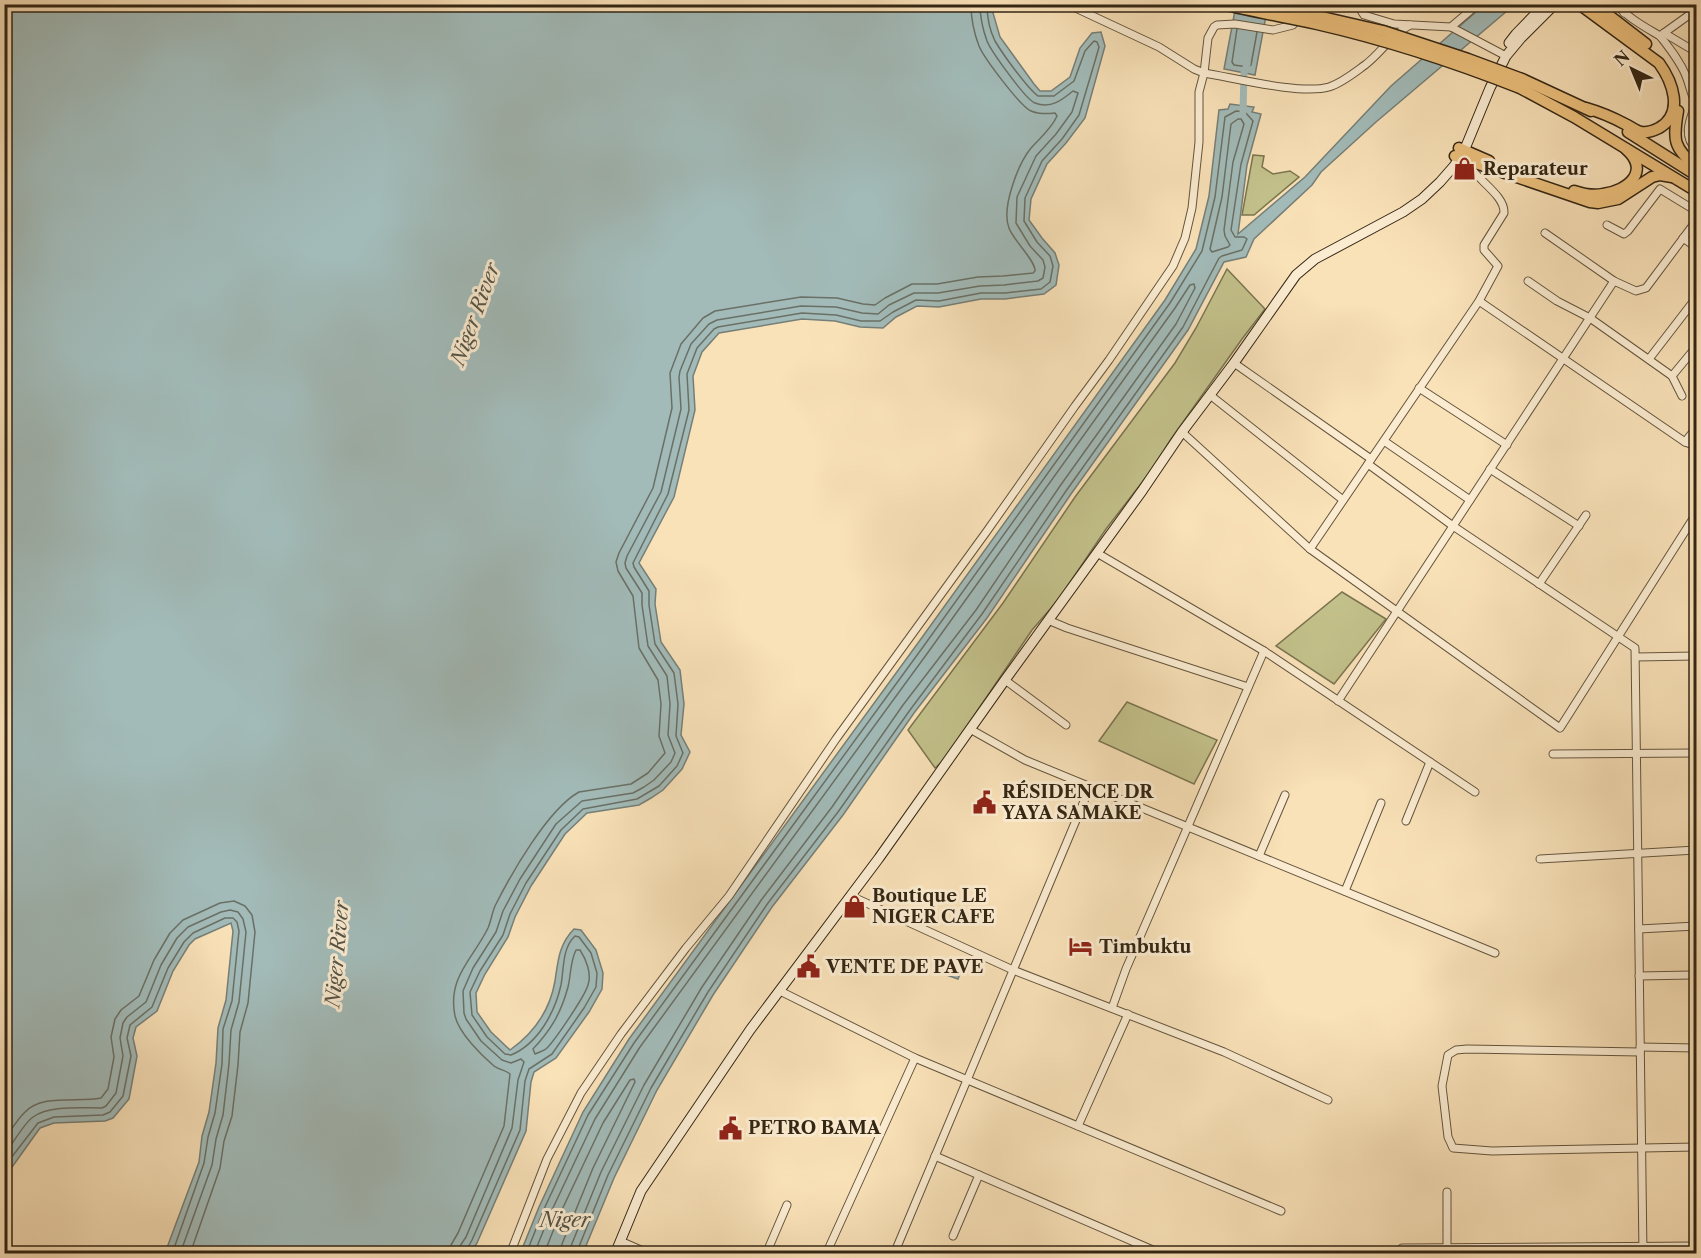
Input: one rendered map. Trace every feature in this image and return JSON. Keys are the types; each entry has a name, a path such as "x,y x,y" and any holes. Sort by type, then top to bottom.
{"main road":[{"path":"1222,4 1318,24 1407,48 1602,112 1641,132 1696,169"},
{"path":"1265,4 1383,31 1460,56 1521,84 1672,177 1696,189"},
{"path":"1530,4 1539,14"},
{"path":"615,1254 647,1181 750,1030 851,896 1296,275 1304,267 1331,250 1382,223 1418,195 1461,155 1504,55 1521,38 1545,4"},
{"path":"1539,14 1554,4"},
{"path":"1580,4 1659,63 1669,79 1674,98 1671,117 1656,130 1641,132"},
{"path":"1593,4 1648,46 1670,68 1680,91 1674,134 1679,150 1696,169"},
{"path":"1586,108 1696,169"},
{"path":"1574,117 1642,150 1696,189"},
{"path":"1461,155 1479,158 1581,193 1601,195 1622,189 1635,175 1637,169 1635,157 1626,149"},
{"path":"1461,155 1561,193 1598,203 1618,199 1652,177 1660,175 1672,177"}],"street":[{"path":"1067,4 1159,47 1204,74 1277,86 1313,89 1329,87 1364,66 1398,32 1410,25"},
{"path":"510,1254 547,1159 581,1093 686,948 729,896 837,739 1109,360 1173,266 1185,238 1192,208 1199,142 1199,92 1204,74 1208,38 1214,27 1235,24 1273,30 1293,25 1306,4"},
{"path":"1357,4 1364,15 1394,24 1453,28 1504,55"},
{"path":"1453,28 1478,4"},
{"path":"1616,4 1624,13 1696,52"},
{"path":"1624,13 1634,4"},
{"path":"1662,34 1696,10"},
{"path":"1662,34 1676,56 1696,104 1688,137 1696,149"},
{"path":"1310,549 1479,301 1498,266 1484,250 1484,245 1504,213 1504,209 1497,197 1469,168 1461,155"},
{"path":"1607,225 1624,234 1660,189 1696,211"},
{"path":"1545,233 1614,281 1636,291 1646,288 1696,220"},
{"path":"1683,238 1696,248"},
{"path":"1528,281 1557,301 1590,318 1672,376 1682,396"},
{"path":"1338,700 1614,281"},
{"path":"1649,359 1696,298"},
{"path":"1479,301 1685,442 1696,446"},
{"path":"1672,376 1696,347"},
{"path":"1234,363 1369,461 1453,526 1635,648 1643,1250"},
{"path":"1419,388 1507,445"},
{"path":"1210,395 1343,500"},
{"path":"1685,442 1696,428"},
{"path":"1182,432 1310,549 1560,728 1696,514"},
{"path":"1384,441 1470,500"},
{"path":"1490,469 1578,526"},
{"path":"1539,584 1586,515"},
{"path":"1097,553 1264,651 1475,792"},
{"path":"1048,620 1248,687"},
{"path":"1112,1008 1126,969 1264,651"},
{"path":"1636,657 1696,656"},
{"path":"1005,680 1066,725"},
{"path":"970,729 1025,760 1495,952"},
{"path":"1553,754 1696,753"},
{"path":"1406,821 1430,762"},
{"path":"894,1254 1090,787"},
{"path":"1259,856 1285,795"},
{"path":"1345,891 1381,803"},
{"path":"1540,859 1696,850"},
{"path":"851,896 1013,970 1224,1052 1328,1100"},
{"path":"1639,929 1696,926"},
{"path":"1639,976 1692,975"},
{"path":"780,991 915,1058 1281,1211"},
{"path":"1078,1126 1128,1014"},
{"path":"1696,1048 1456,1050 1449,1055 1442,1086 1448,1137 1453,1148 1492,1151 1696,1147"},
{"path":"826,1254 915,1058"},
{"path":"935,1156 1162,1254"},
{"path":"953,1236 979,1175"},
{"path":"1447,1192 1447,1250"},
{"path":"766,1254 787,1205"},
{"path":"620,1241 650,1254"},
{"path":"1402,1248 1643,1250 1696,1246"}],"shaded area":[{"path":"1253,155 1264,156 1262,167 1273,174 1290,171 1299,177 1254,215 1242,215"},
{"path":"1227,269 1265,309 1171,439 1150,472 1106,529 1058,600 1032,630 944,760 935,768 908,730 1003,603 1075,497 1175,363"},
{"path":"1342,592 1386,619 1334,684 1276,646"},
{"path":"1127,702 1217,740 1194,784 1099,741"}],"water":[{"name":"Niger River","path":"5,4 993,5 1000,37 1040,91 1051,91 1070,77 1080,48 1092,33 1101,32 1105,46 1085,118 1047,164 1031,199 1029,220 1055,253 1059,265 1056,285 1044,294 1005,299 981,299 939,307 917,306 896,317 883,328 802,319 719,333 702,352 693,376 695,410 674,497 639,563 656,589 655,604 661,642 680,670 684,704 681,735 690,752 682,769 663,790 651,798 639,805 587,813 565,834 531,886 515,917 508,937 476,993 477,1012 491,1032 510,1050 526,1036 545,1011 553,992 562,947 574,929 581,930 596,950 603,973 602,989 589,1012 556,1058 534,1072 526,1131 471,1253 165,1253 199,1162 202,1136 209,1112 218,1028 226,1000 233,931 231,923 195,939 189,945 173,971 157,1011 136,1027 133,1038 137,1056 129,1099 113,1118 105,1121 54,1123 40,1128 5,1177"},
{"path":"1236,5 1268,5 1255,75 1224,69"},
{"name":"Niger","path":"1484,5 1514,5 1376,122 1321,172 1312,185 1254,239 1246,257 1224,262 1188,330 1071,494 987,618 914,713 843,815 772,907 713,995 657,1090 614,1178 583,1253 520,1254 583,1112 629,1039 1165,300 1196,249 1209,196 1219,110 1228,109 1230,104 1254,107 1252,112 1261,114 1247,165 1238,234 1305,177 1391,86"},
{"path":"946,960 963,966 958,979 941,973"}],"waterway":[{"path":"1243,112 1244,73 1247,64"}],"place":[{"name":"Reparateur","path":"1465,169"},
{"name":"RÉSIDENCE DR YAYA SAMAKE","path":"984,802"},
{"name":"Boutique LE NIGER CAFE","path":"854,906"},
{"name":"Timbuktu","path":"1081,947"},
{"name":"VENTE DE PAVE","path":"808,967"},
{"name":"PETRO BAMA","path":"730,1128"}]}
